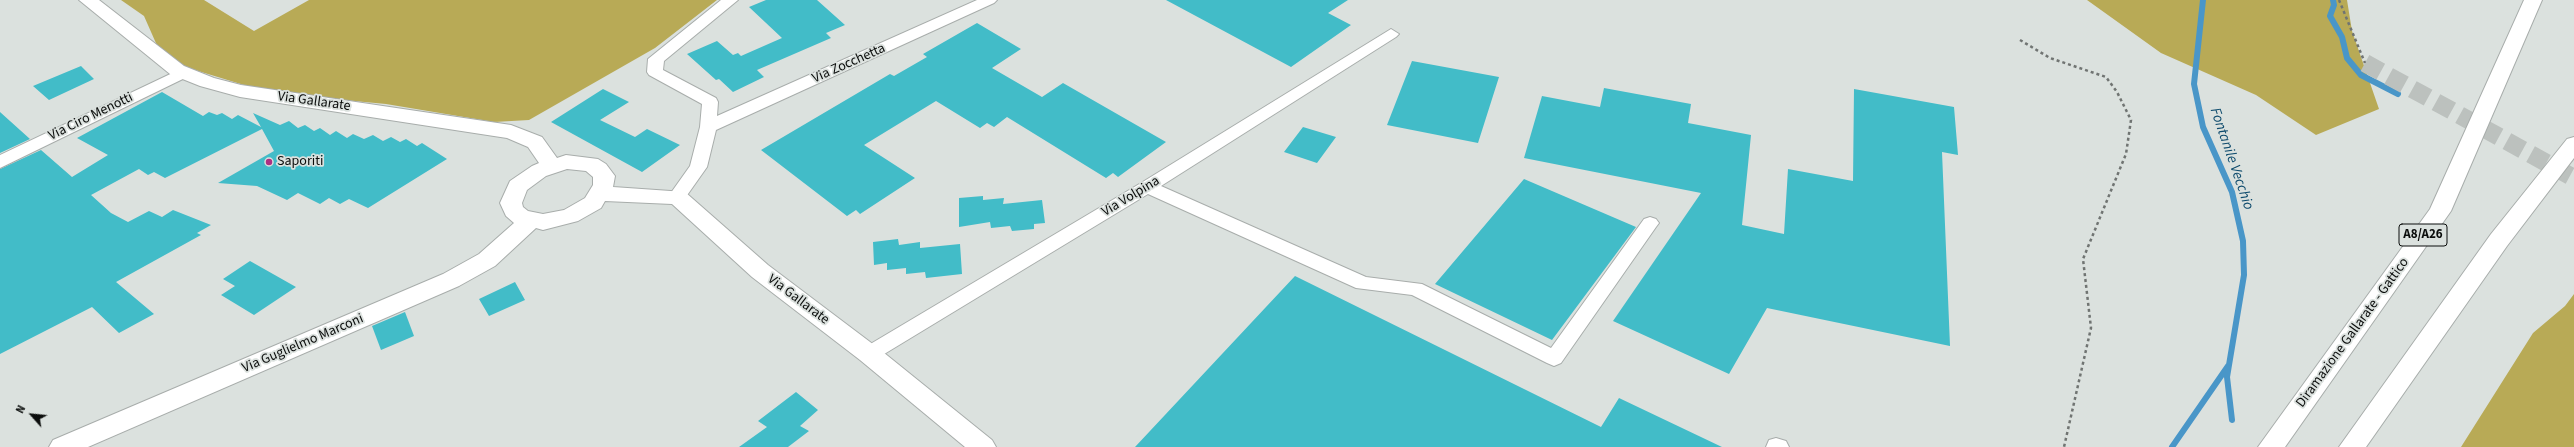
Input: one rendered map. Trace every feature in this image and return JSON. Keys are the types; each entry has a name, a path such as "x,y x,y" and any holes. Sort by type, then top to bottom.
{"main road":[{"name":"Via Gallarate","path":"88,0 183,73 240,91 511,132 535,142 552,166"},
{"name":"Diramazione Gallarate - Gattico","path":"2271,447 2440,211 2533,0"},
{"path":"2352,447 2499,240 2574,144"},
{"path":"573,162 591,164 600,169 604,176 604,185 600,194 593,203 570,216 543,222 520,217 514,211 511,203 513,195 527,178 552,166 573,162"},
{"path":"600,194 678,197"},
{"name":"Via Gallarate","path":"678,197 760,271 869,354 983,447"},
{"name":"Via Guglielmo Marconi","path":"62,447 451,280 487,260 531,220"}],"street":[{"path":"678,197 698,167 708,127 710,102 655,72 656,59 730,0"},
{"name":"Via Zocchetta","path":"708,127 989,0"},
{"name":"Via Volpina","path":"869,354 1147,187 1390,34"},
{"name":"Via Ciro Menotti","path":"0,162 183,73"},
{"path":"1147,187 1363,283 1415,289 1554,358 1650,223"}],"path":[{"path":"2339,0 2365,63"},
{"path":"2020,40 2050,58 2106,77 2131,120 2126,154 2102,208 2083,259 2091,328 2064,447"}],"shaded area":[{"path":"121,0 204,0 254,31 309,0 717,0 655,48 529,120 494,122 386,104 301,96 244,85 185,67 159,50 144,16"},
{"path":"2087,0 2347,0 2352,31 2379,109 2316,135 2256,95 2161,53"},
{"path":"2574,294 2574,447 2461,447 2533,333 2565,306"}],"building":[{"path":"766,0 817,0 845,25 826,33 831,38 757,70 764,77 733,92 719,79 716,80 687,54 717,41 733,55 738,53 741,56 782,38 749,7"},
{"path":"1166,0 1348,0 1328,13 1351,25 1291,67"},
{"path":"977,23 1021,49 992,68 1042,97 1063,83 1166,142 1118,177 1113,173 1106,178 1007,117 994,127 987,123 980,128 936,101 864,145 915,178 860,214 856,210 847,216 761,150 890,74 894,76 927,57 923,54"},
{"path":"1412,61 1499,77 1478,143 1387,125"},
{"path":"81,66 94,79 49,100 33,86"},
{"path":"1604,88 1691,104 1688,123 1751,135 1742,225 1784,234 1788,169 1853,181 1854,89 1954,107 1958,155 1942,152 1950,346 1767,308 1729,374 1613,321 1701,193 1524,158 1542,96 1600,107"},
{"path":"603,89 629,102 600,120 635,137 647,129 680,145 642,172 551,122"},
{"path":"162,92 203,116 209,112 217,115 222,113 232,119 238,115 261,127 253,113 280,125 289,121 298,128 305,125 314,131 320,128 330,135 336,131 347,138 353,134 364,139 373,135 383,141 391,137 400,142 406,139 417,146 422,143 447,159 368,208 349,199 340,204 329,198 320,204 298,193 287,200 257,186 218,183 274,151 262,129 165,178 154,172 148,175 139,169 91,195 111,213 128,222 149,211 162,217 173,210 211,225 197,233 201,235 116,282 154,314 119,333 92,307 0,354 0,169 41,150 72,177 108,155 77,138"},
{"path":"0,112 30,139 0,153"},
{"path":"1303,127 1336,137 1317,163 1284,152"},
{"path":"1524,179 1636,227 1552,340 1435,284"},
{"path":"983,196 983,200 1004,198 1003,204 1042,200 1045,223 1034,224 1034,229 1012,231 1010,226 991,228 990,222 959,227 959,198"},
{"path":"898,239 899,245 920,242 920,248 960,244 962,274 926,278 925,272 906,274 906,268 887,270 887,263 874,265 873,242"},
{"path":"250,261 296,287 254,315 221,295 235,286 223,279"},
{"path":"1295,276 1601,427 1619,398 1722,447 1135,447"},
{"path":"515,282 525,300 489,316 479,299"},
{"path":"405,312 414,336 381,350 372,326"},
{"path":"796,392 818,410 800,426 809,431 788,447 739,447 767,427 758,421"}],"waterway":[{"name":"Fontanile Vecchio","path":"2203,0 2194,84 2203,127 2232,192 2243,241 2244,275 2227,377 2232,420"},
{"path":"2333,0 2334,5 2330,16 2342,37 2347,58 2361,75 2398,94"},
{"path":"2172,447 2228,366"}],"tunnel":[{"path":"2365,63 2574,178"}],"place":[{"name":"Saporiti","path":"269,162"}]}
